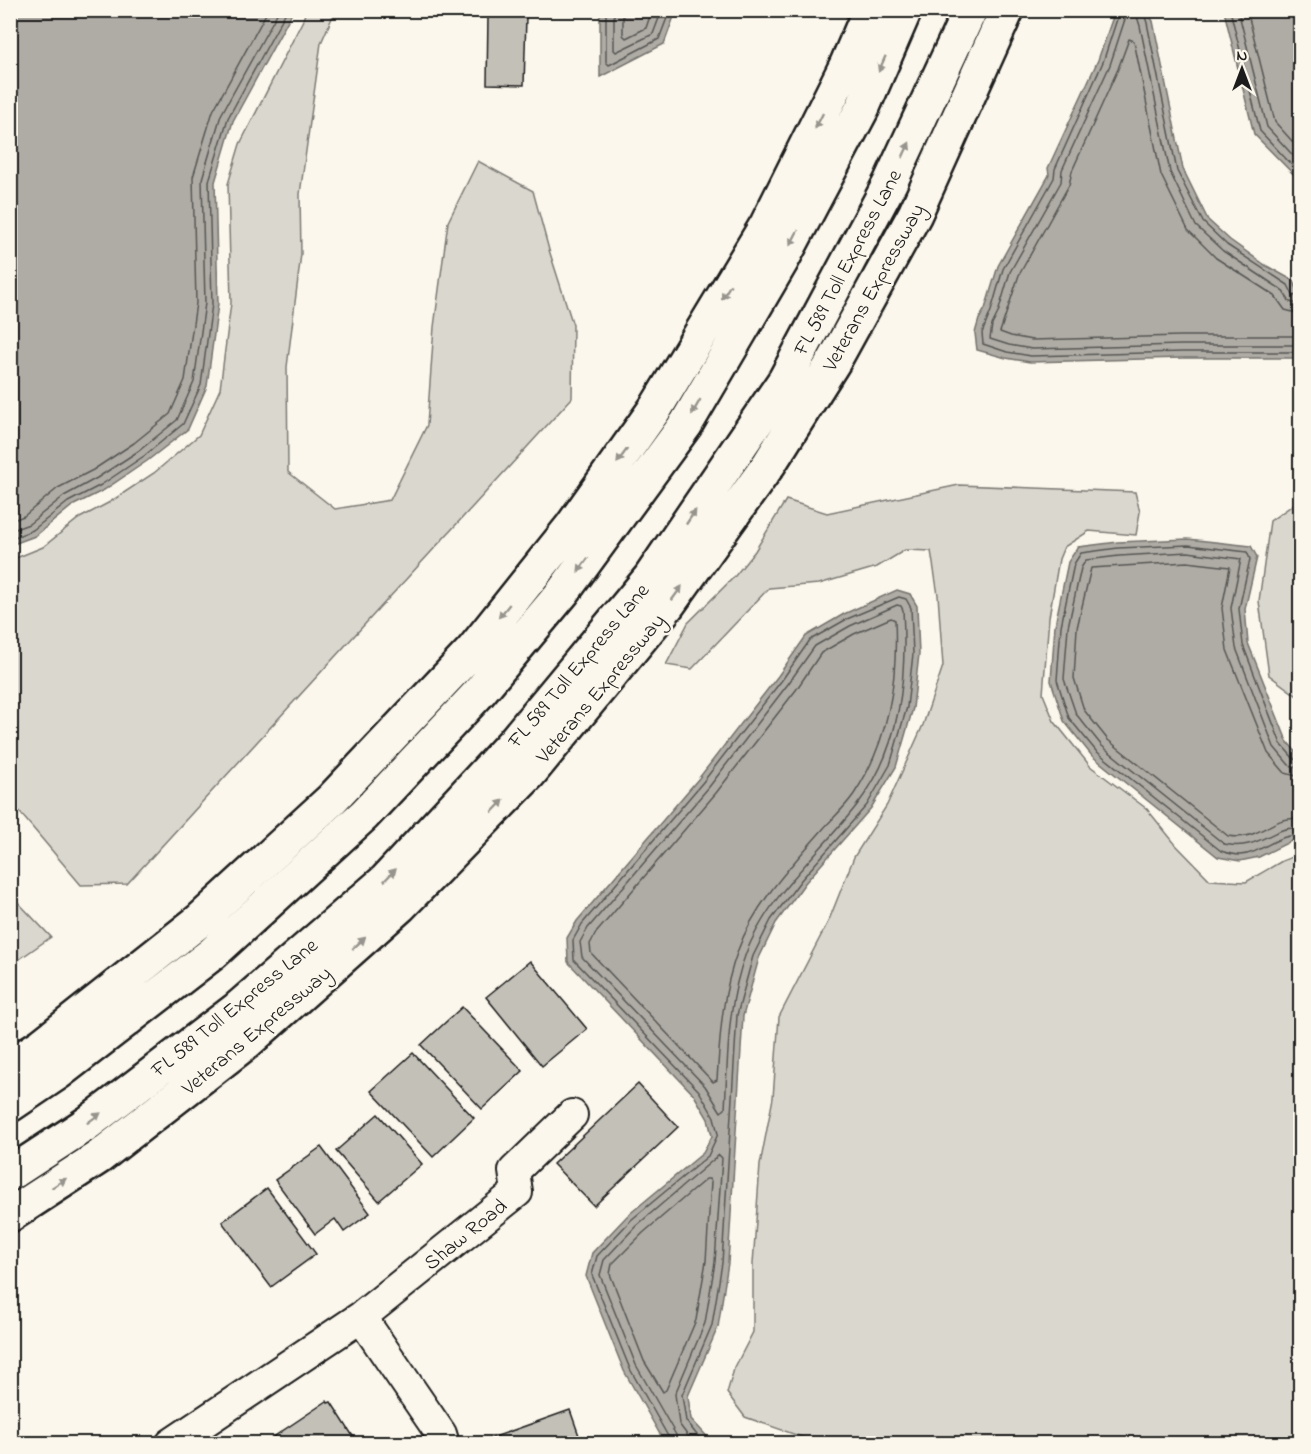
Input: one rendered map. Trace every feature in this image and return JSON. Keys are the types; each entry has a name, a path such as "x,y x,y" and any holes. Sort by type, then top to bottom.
{"highway":[{"path":"10,1066 42,1045 199,921 330,800 472,651 572,526 657,406 767,224 846,66 870,10"},
{"path":"10,1105 59,1072 213,953 364,815 477,695 563,592 686,424 782,262 863,107 905,10"},
{"name":"FL 589 Toll Express Lane","path":"10,1174 88,1123 237,1009 386,880 513,743 650,578 785,380 890,183 970,10"},
{"name":"Veterans Expressway","path":"10,1215 99,1157 247,1042 400,906 529,774 668,606 769,464 834,361 915,214 1006,10"}],"street":[{"name":"Shaw Road","path":"171,1443 361,1317 517,1192 514,1171 572,1115"},
{"path":"361,1317 441,1434 444,1443"}],"shaded area":[{"path":"306,10 335,11 321,43 300,194 301,254 287,367 288,472 335,509 390,500 427,425 434,327 448,222 478,161 533,191 573,325 572,398 127,884 81,885 11,802 11,560 43,547 78,519 110,502 154,473 199,435 220,389 231,303 228,184 240,144"},
{"path":"959,485 1135,492 1140,512 1136,535 1089,531 1064,547 1059,559 1049,617 1043,694 1054,721 1090,766 1147,809 1176,845 1210,880 1246,882 1282,861 1300,854 1300,1443 819,1443 745,1417 727,1393 734,1369 753,1332 753,1264 760,1165 773,1098 779,1017 829,920 854,857 887,805 923,725 943,666 938,595 931,551 905,550 877,567 819,584 769,588 692,669 666,665 688,623 735,576 755,551 786,500 827,513"},
{"path":"1300,500 1300,698 1269,675 1259,601 1270,521"},
{"path":"11,895 51,937 10,965"}],"water":[{"path":"11,10 293,11 233,121 215,182 218,304 207,386 188,429 147,461 104,490 72,506 35,536 11,545"},
{"path":"600,10 676,11 664,44 600,77"},
{"path":"1115,11 1147,11 1153,21 1183,169 1208,220 1230,240 1265,265 1294,281 1300,298 1300,358 1030,362 977,350 975,333 998,266 1049,175 1048,168 1098,60"},
{"path":"1224,11 1300,11 1300,181 1254,134"},
{"path":"1188,539 1251,546 1257,557 1245,609 1248,643 1287,741 1300,757 1300,842 1291,841 1259,857 1240,861 1218,857 1092,756 1064,721 1051,681 1055,625 1068,562 1078,547 1118,542"},
{"path":"897,590 910,594 917,606 919,654 913,708 896,767 871,808 805,883 776,923 759,958 743,1016 728,1263 718,1327 688,1396 691,1419 713,1443 665,1443 624,1371 586,1276 592,1253 627,1216 703,1153 712,1136 708,1119 694,1095 568,962 567,938 577,921 699,778 806,636 844,614"}],"building":[{"path":"488,16 526,17 524,85 487,84"},
{"path":"530,961 587,1029 542,1066 486,997"},
{"path":"462,1007 523,1071 482,1109 421,1045"},
{"path":"413,1053 474,1118 433,1157 371,1091"},
{"path":"638,1084 678,1127 594,1206 553,1164"},
{"path":"378,1114 422,1164 379,1201 336,1151"},
{"path":"321,1147 370,1213 344,1232 335,1219 315,1234 275,1180"},
{"path":"267,1188 316,1254 271,1287 222,1222"},
{"path":"327,1401 331,1402 358,1444 263,1444"},
{"path":"570,1410 582,1444 488,1444 486,1440"}]}
